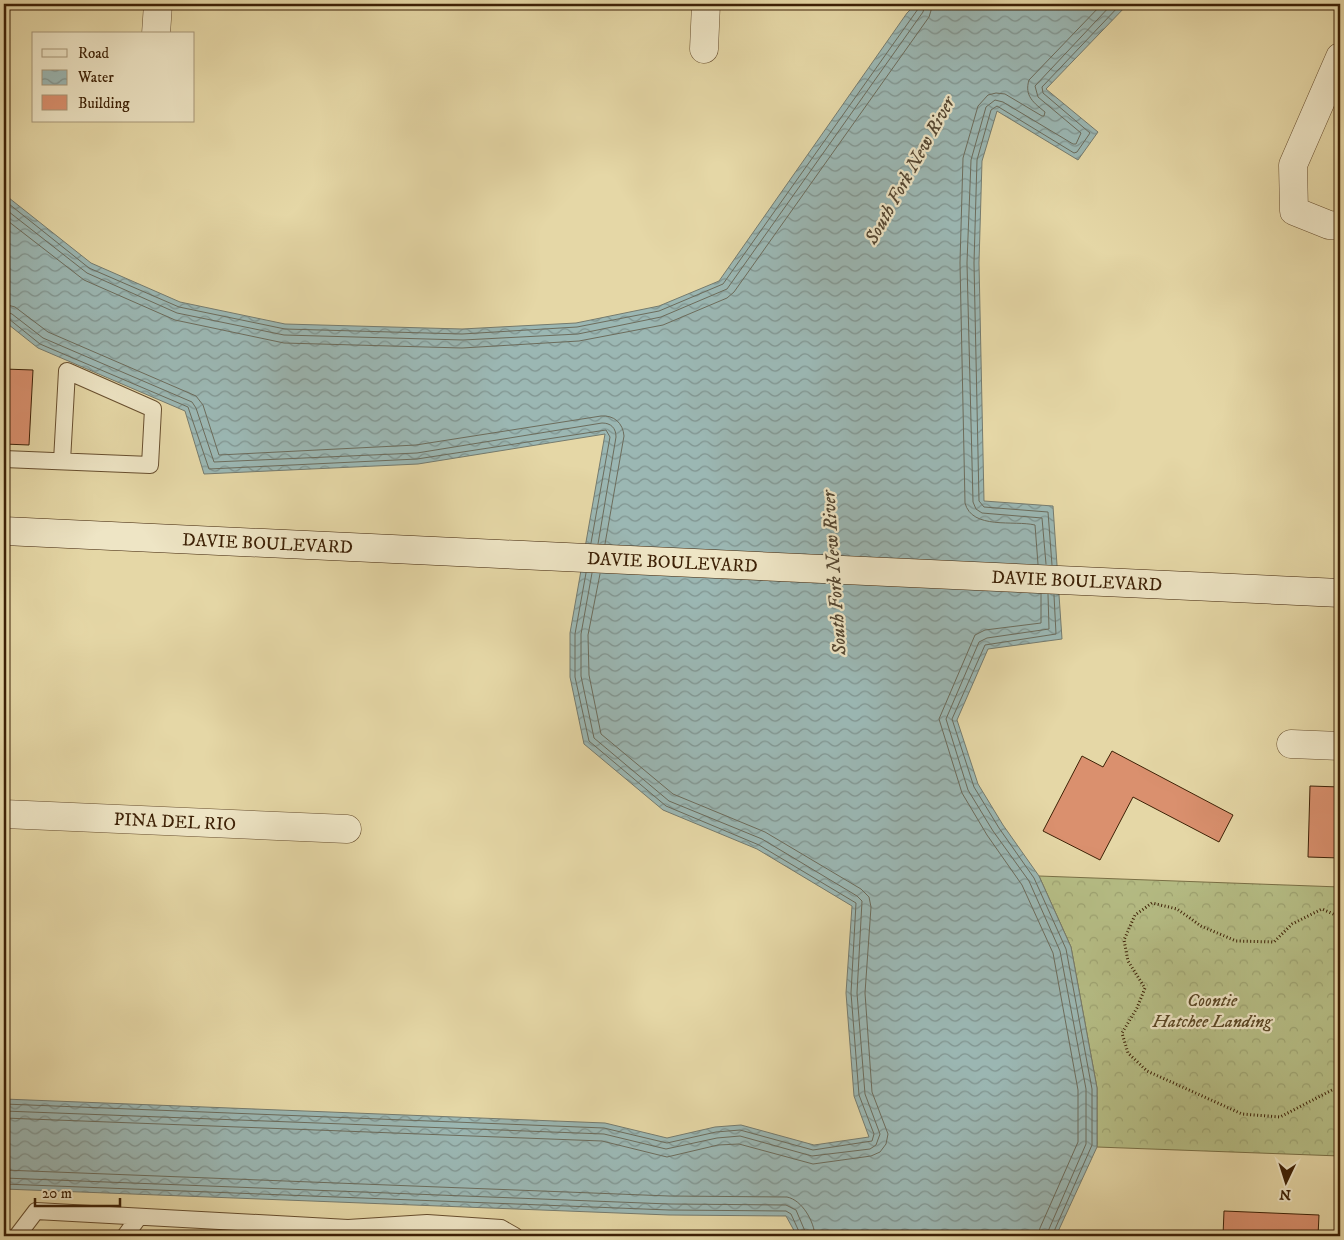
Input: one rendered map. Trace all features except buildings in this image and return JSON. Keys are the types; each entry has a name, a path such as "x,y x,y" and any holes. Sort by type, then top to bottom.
{"main road":[{"path":"156,32 158,4"},
{"path":"704,49 706,4"},
{"path":"1340,57 1293,165 1294,211 1329,226 1340,226"},
{"name":"DAVIE BOULEVARD","path":"4,531 1079,580 1340,594"},
{"path":"1291,744 1340,746"},
{"name":"PINA DEL RIO","path":"4,814 347,829"}],"lane":[{"path":"4,459 150,465 153,409 67,372 62,461"},
{"path":"17,1236 36,1211 232,1222 345,1232 427,1223 501,1228 515,1236"},
{"path":"125,1236 139,1217"},
{"path":"221,1236 232,1222"}],"path":[{"path":"1340,917 1322,909 1292,924 1274,942 1236,941 1201,926 1177,909 1152,903 1135,914 1124,940 1128,961 1145,988 1137,1008 1122,1033 1128,1053 1147,1071 1242,1114 1280,1117 1334,1089 1340,1091"}],"green space":[{"name":"Coontie Hatchee Landing","path":"1039,876 1340,887 1340,1156 1097,1147 1097,1088 1071,947"}],"water":[{"name":"South Fork New River","path":"916,4 1128,4 1046,89 1098,132 1078,160 997,111 982,161 979,263 984,501 1053,506 1062,639 988,649 957,720 978,784 1003,825 1039,876 1071,947 1097,1088 1097,1147 1056,1236 797,1236 786,1216 669,1215 4,1189 4,1099 605,1123 667,1138 715,1127 741,1125 814,1145 869,1137 854,1096 846,993 852,906 757,849 663,810 584,744 570,677 570,633 605,434 418,464 204,474 185,411 38,348 4,321 4,194 91,263 180,302 285,324 462,329 576,323 659,306 719,281 907,13"}]}
